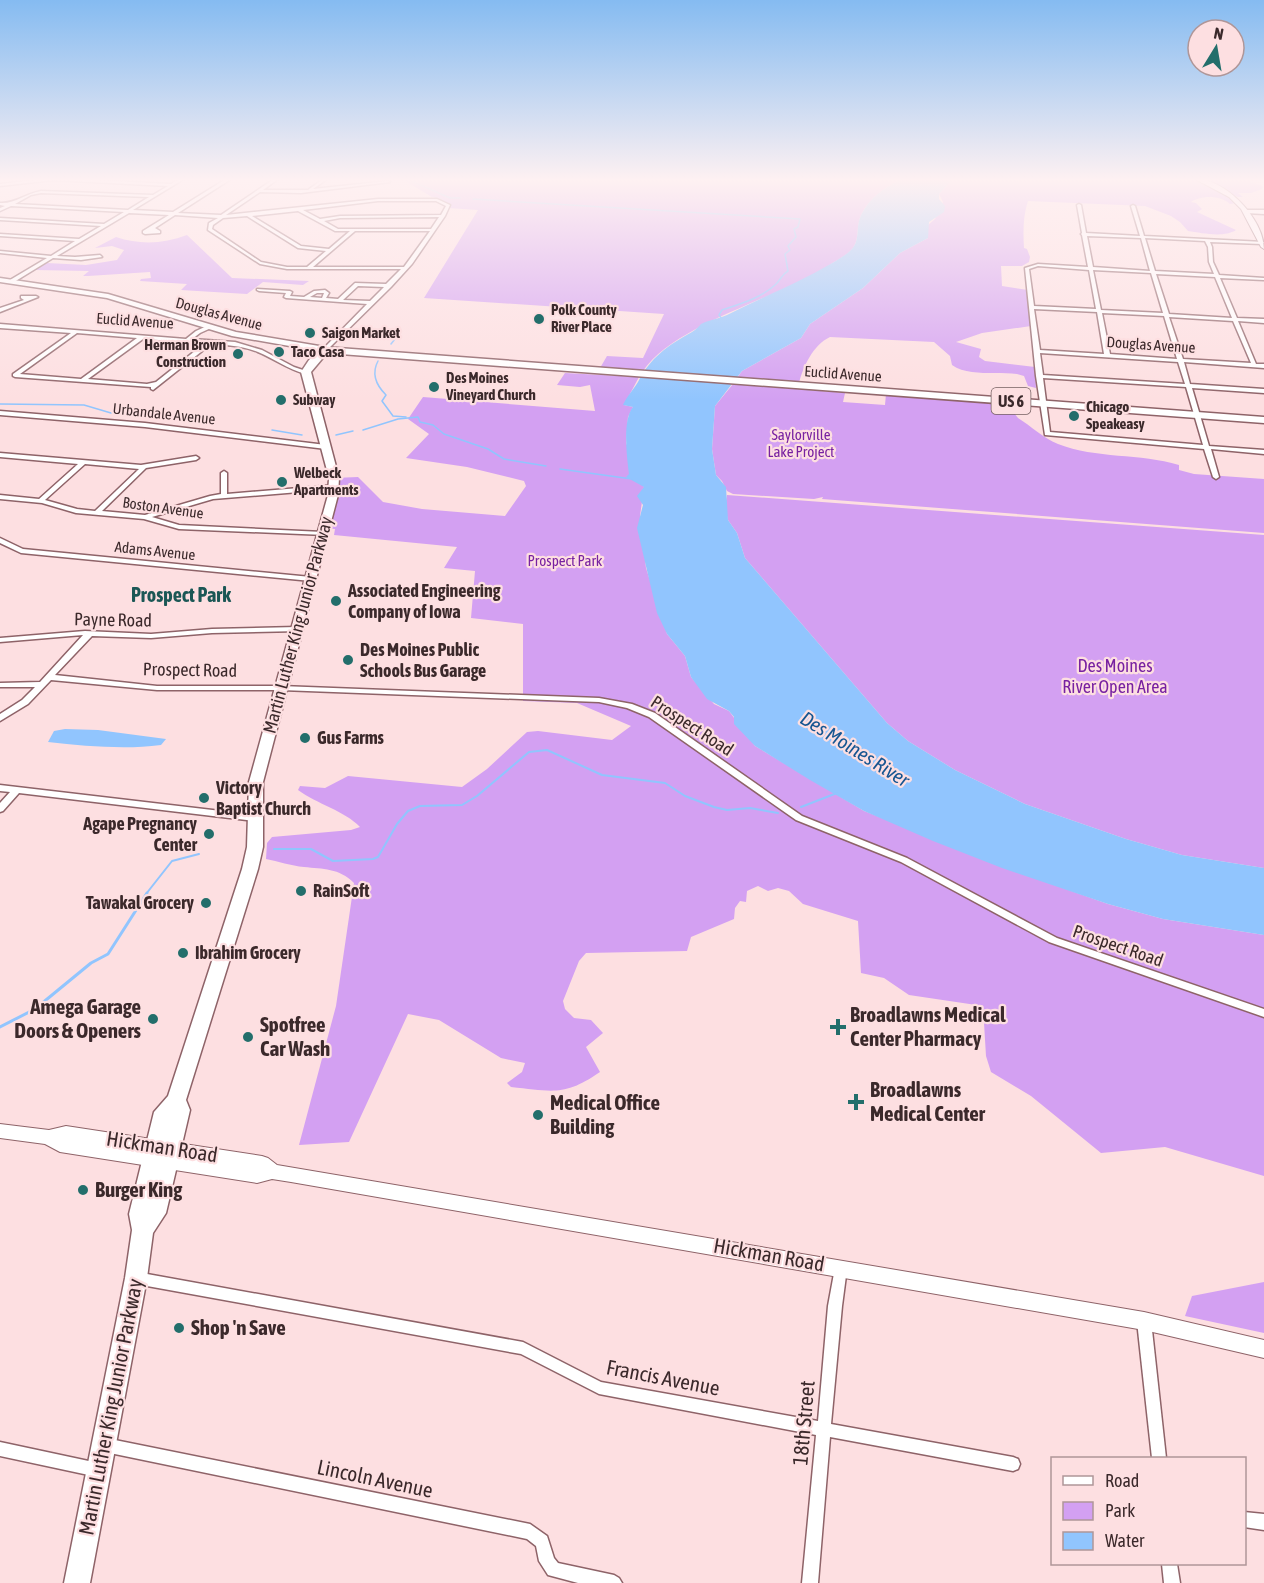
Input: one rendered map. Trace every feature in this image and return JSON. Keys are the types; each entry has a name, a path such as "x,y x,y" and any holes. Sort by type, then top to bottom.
{"main road":[{"name":"Douglas Avenue","path":"0,280 108,296 209,327 274,342 329,350"},
{"name":"Euclid Avenue","path":"329,350 344,354 420,357"},
{"name":"Euclid Avenue","path":"329,350 1264,420"},
{"path":"306,372 312,362 329,350"},
{"path":"312,362 344,354"},
{"name":"Martin Luther King Junior Parkway","path":"77,1583 136,1278 143,1230 156,1213 161,1154 180,1110 176,1100 250,869 255,847 256,782 334,487 306,372"},
{"name":"Hickman Road","path":"0,1131 49,1137 60,1145 161,1154 257,1176 272,1172 841,1268 1144,1321 1264,1349"}],"street":[{"path":"12,253 77,257"},
{"path":"12,281 59,253"},
{"path":"245,253 260,263 277,267 405,268"},
{"path":"308,268 326,253"},
{"path":"329,350 389,286 416,253"},
{"path":"1087,253 1107,355"},
{"path":"1148,253 1216,477"},
{"path":"1211,253 1209,257 1254,365"},
{"path":"1264,279 1038,265 1027,268 1047,434 1264,452"},
{"path":"339,301 357,284 389,286"},
{"path":"259,290 290,292 286,297 372,303"},
{"path":"305,298 316,292 325,291 327,292 323,300"},
{"path":"0,310 27,299"},
{"path":"1033,306 1264,321"},
{"name":"Euclid Avenue","path":"0,324 12,327 210,342 255,349 292,368 306,372"},
{"path":"188,340 209,327"},
{"path":"76,332 16,373 18,376 147,386 157,384"},
{"path":"82,381 142,337"},
{"path":"151,389 210,342"},
{"name":"Douglas Avenue","path":"1037,351 1264,366"},
{"path":"1039,376 1264,391"},
{"name":"Urbandale Avenue","path":"0,413 163,427 326,447"},
{"path":"0,455 144,467 196,458"},
{"path":"40,501 84,462"},
{"path":"96,513 144,467"},
{"path":"224,473 224,496"},
{"path":"144,517 200,499 334,487"},
{"name":"Boston Avenue","path":"0,497 40,501 76,511 144,517 179,527 323,534"},
{"path":"0,506 10,498"},
{"name":"Adams Avenue","path":"0,540 21,551 311,579"},
{"name":"Payne Road","path":"0,640 90,633 151,636 212,631 297,629"},
{"path":"0,718 25,702 90,633"},
{"name":"Prospect Road","path":"0,685 46,680 157,688 281,688 599,700 629,706 661,720 799,818 904,860 1053,940 1264,1013"},
{"path":"0,788 255,818"},
{"path":"0,809 17,790"},
{"name":"18th Street","path":"810,1583 835,1306 841,1268"},
{"name":"Francis Avenue","path":"136,1278 523,1348 599,1388 1013,1464"},
{"path":"1144,1321 1159,1457"},
{"name":"Lincoln Avenue","path":"103,1445 530,1532 542,1541 547,1561 553,1570 614,1583"},
{"path":"0,1449 98,1470"},
{"path":"1246,1519 1264,1522"},
{"path":"1170,1565 1172,1583"}],"green space":[{"path":"122,253 206,253 232,278 309,281 303,285 263,282 247,294 181,290 187,284 140,281 151,278 150,272 83,276 89,271 35,270 47,263 86,265 117,260"},
{"path":"452,253 848,253 802,280 692,331 672,343 643,371 600,368 607,356 643,358 664,314 424,298"},
{"path":"900,253 1028,253 1029,262 1022,266 1001,266 1002,286 1028,290 1031,326 982,333 956,342 981,349 979,357 985,361 1035,367 1036,388 1028,386 1024,376 1017,374 959,369 952,365 950,356 934,342 830,337 819,345 810,357 799,383 737,378 742,371 801,338 810,324 863,288"},
{"path":"565,373 639,377 624,405 633,407 628,417 626,443 644,487 640,516 646,568 667,634 685,656 691,677 714,704 729,711 755,746 864,811 1043,881 1108,904 1163,919 1264,935 1264,1176 1165,1147 1101,1153 1031,1096 991,1072 986,1056 983,1006 909,995 884,978 861,973 858,921 803,904 789,891 778,888 768,891 758,886 747,891 746,902 740,901 735,908 734,919 691,937 687,951 586,953 579,961 563,1001 565,1009 574,1018 591,1020 603,1033 586,1047 600,1072 588,1080 567,1089 548,1091 511,1087 507,1083 522,1072 525,1063 501,1058 439,1020 408,1014 349,1142 299,1145 336,1006 354,883 343,874 330,870 266,859 267,843 272,837 351,830 360,827 347,816 298,790 300,786 325,788 348,776 462,787 487,769 527,732 538,731 612,740 631,726 577,703 523,701 523,624 471,618 475,571 444,568 457,547 334,535 335,529 324,528 334,478 358,477 383,502 422,509 505,516 526,486 524,481 467,467 406,458 429,434 408,419 423,397 595,411 590,385 580,387 557,385"},
{"name":"Saylorville Lake Project","path":"733,384 845,393 843,402 885,405 886,394 1014,403 1014,413 1018,418 1047,439 1073,449 1164,461 1179,465 1179,470 1194,474 1264,479 1264,533 822,499 823,497 814,499 733,494 727,491 716,475 712,449 715,406"},
{"name":"Des Moines River Open Area","path":"727,495 1264,535 1264,868 1182,855 1126,839 1025,804 955,770 908,741 887,723 745,558 737,533 728,520 725,507"},
{"path":"1264,1282 1264,1333 1185,1316 1192,1296"}],"water":[{"name":"Des Moines River","path":"848,253 900,253 863,288 810,324 801,338 742,371 715,406 712,449 716,475 726,487 728,520 737,533 745,558 887,723 908,741 955,770 1025,804 1126,839 1182,855 1264,868 1264,935 1163,919 1108,904 1002,868 864,811 755,746 734,724 734,717 729,711 707,699 691,677 685,656 667,634 657,613 637,528 643,505 637,496 644,487 626,477 629,474 626,430 633,407 623,405 654,359 701,324 724,316 786,287"},
{"path":"98,730 166,739 161,745 133,747 48,742 54,731"}],"waterway":[{"path":"722,319 719,315 722,310 763,294 775,285 788,271 786,253"},
{"path":"391,344 395,339"},
{"path":"378,361 375,370 376,379 386,395 382,401 393,416 406,417"},
{"path":"0,404 84,405 111,413"},
{"path":"363,430 398,419 418,417 420,422 433,425 444,434 488,449 504,459 546,466"},
{"path":"272,430 302,435"},
{"path":"336,435 353,431"},
{"path":"560,469 632,479"},
{"path":"274,849 311,849 333,861 373,859 378,857 397,824 408,811 420,806 462,805 477,796 529,752 547,750 602,775 665,783 685,796 714,807 727,810 750,808 778,813"},
{"path":"801,807 837,793"},
{"path":"146,894 172,861 199,854"},
{"path":"0,1027 35,1009 91,963 108,954 147,893"}],"place":[{"name":"Polk County River Place","path":"539,319"},
{"name":"Saigon Market","path":"310,333"},
{"name":"Taco Casa","path":"279,352"},
{"name":"Herman Brown Construction","path":"238,354"},
{"name":"Des Moines Vineyard Church","path":"434,387"},
{"name":"Subway","path":"281,400"},
{"name":"Chicago Speakeasy","path":"1074,416"},
{"name":"Welbeck Apartments","path":"282,482"},
{"name":"Associated Engineering Company of Iowa","path":"336,601"},
{"name":"Des Moines Public Schools Bus Garage","path":"348,660"},
{"name":"Gus Farms","path":"305,738"},
{"name":"Victory Baptist Church","path":"204,798"},
{"name":"Agape Pregnancy Center","path":"209,834"},
{"name":"RainSoft","path":"301,891"},
{"name":"Tawakal Grocery","path":"206,903"},
{"name":"Ibrahim Grocery","path":"183,953"},
{"name":"Amega Garage Doors & Openers","path":"153,1019"},
{"name":"Broadlawns Medical Center Pharmacy","path":"838,1027"},
{"name":"Spotfree Car Wash","path":"248,1037"},
{"name":"Broadlawns Medical Center","path":"856,1102"},
{"name":"Medical Office Building","path":"538,1115"},
{"name":"Burger King","path":"83,1190"},
{"name":"Shop 'n Save","path":"179,1328"}],"district":[{"name":"Prospect Park","path":"181,595"}]}
